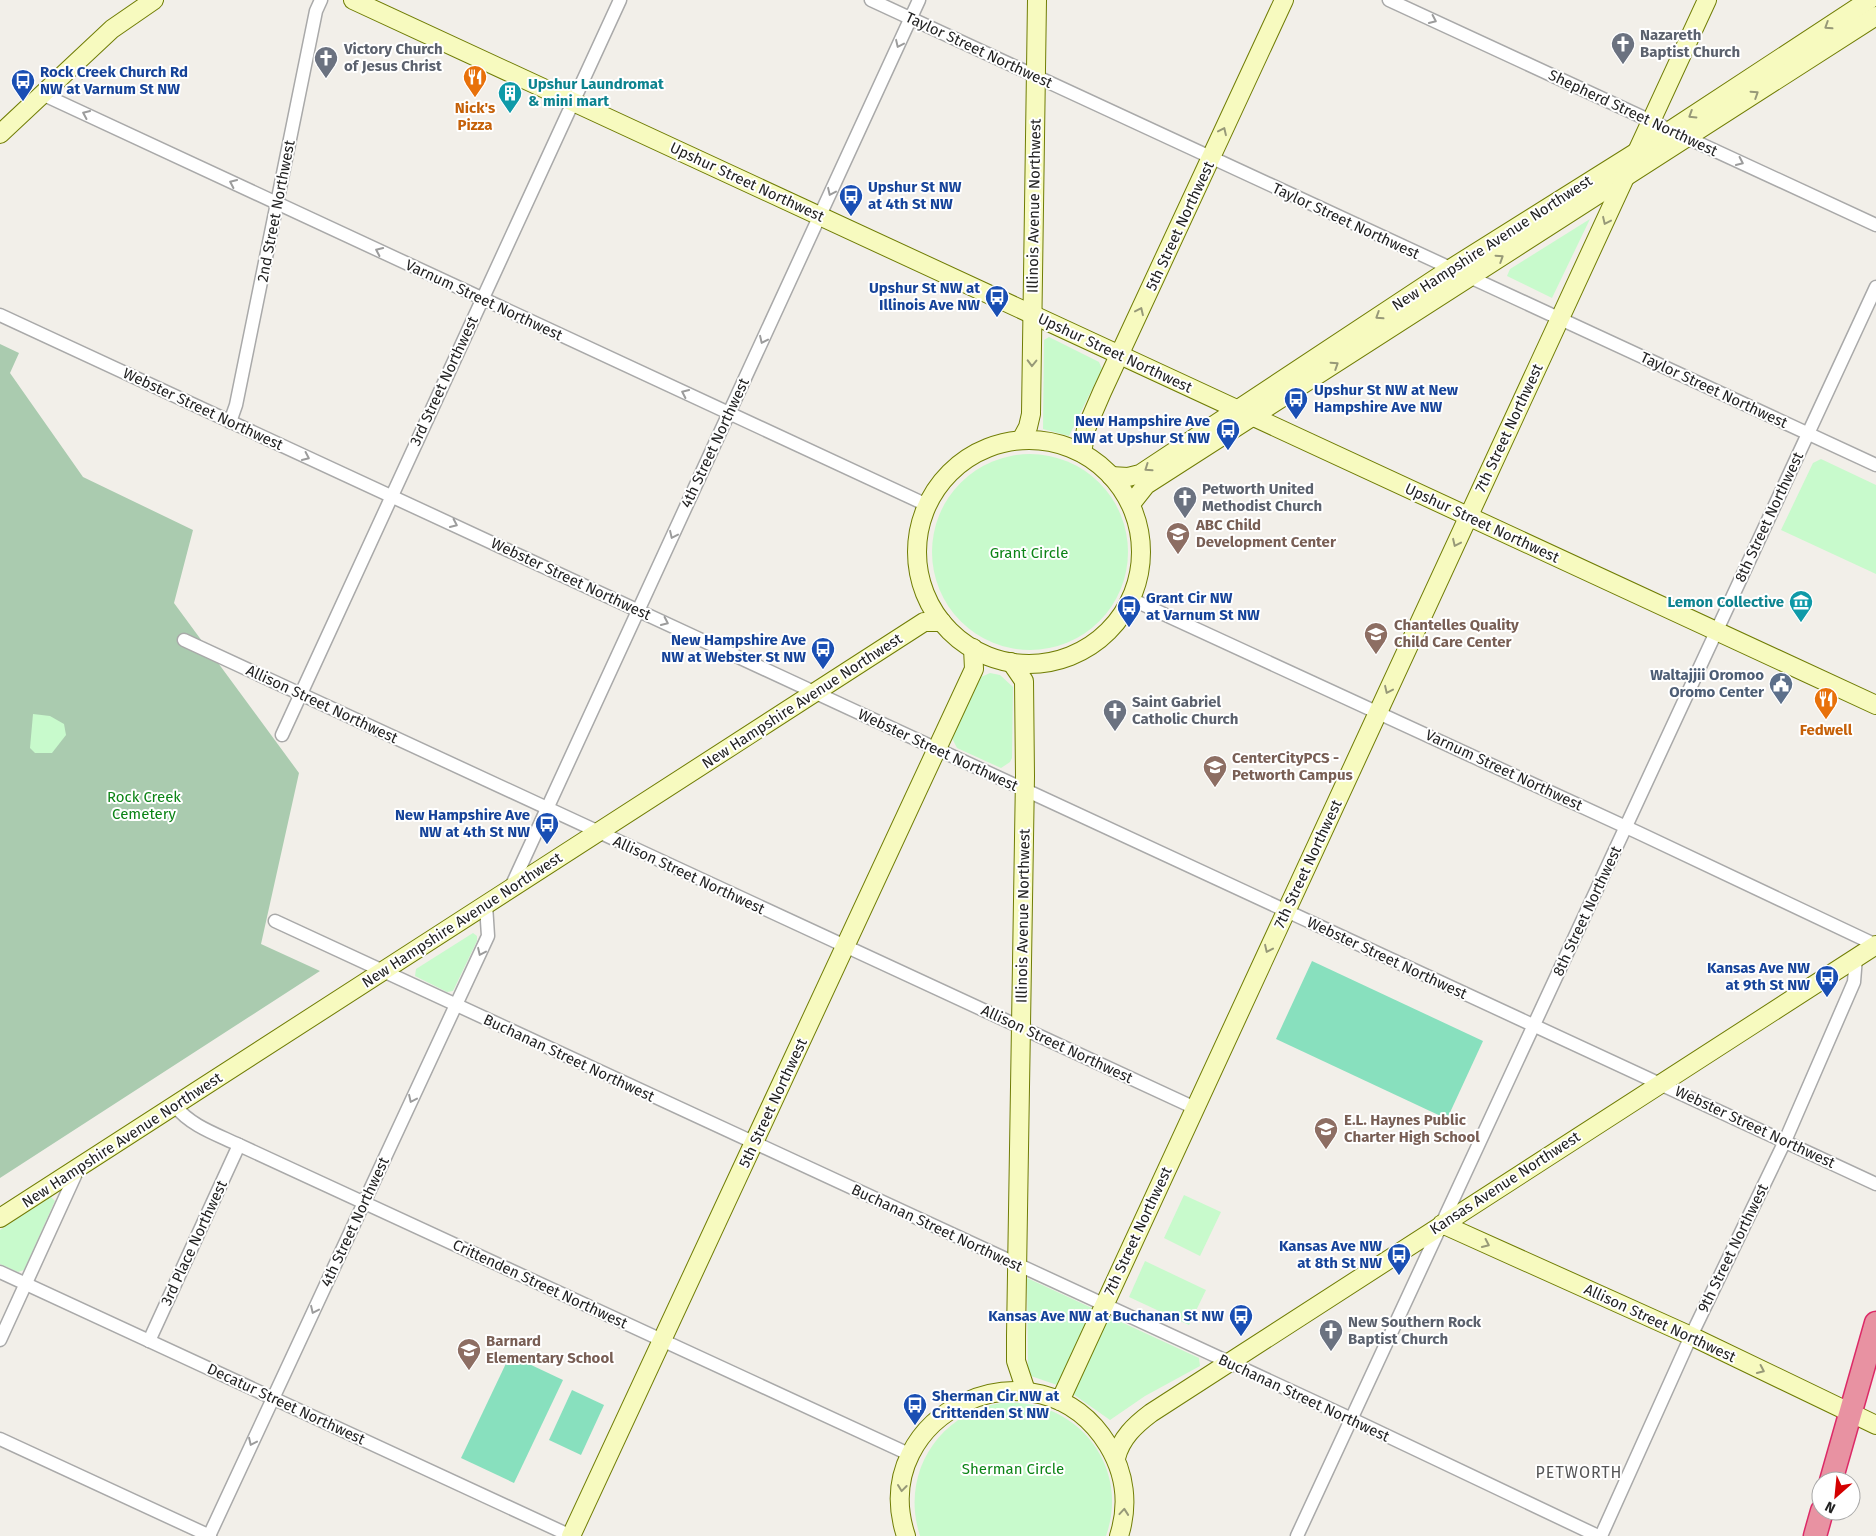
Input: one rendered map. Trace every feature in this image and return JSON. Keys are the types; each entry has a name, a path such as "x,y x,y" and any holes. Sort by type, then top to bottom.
{"highway":[{"path":"1834,1471 1876,1323"},
{"path":"1815,1536 1819,1521"}],"street":[{"path":"0,134 112,29 154,0"},
{"name":"2nd Street Northwest","path":"230,422 238,397 320,0"},
{"name":"Upshur Street Northwest","path":"354,0 1876,705"},
{"name":"3rd Street Northwest","path":"282,735 620,0"},
{"name":"Taylor Street Northwest","path":"872,0 1450,270 1489,284 1876,466"},
{"name":"4th Street Northwest","path":"511,887 920,0"},
{"name":"Illinois Avenue Northwest","path":"1021,440 1028,427 1031,414 1037,0"},
{"name":"5th Street Northwest","path":"1082,453 1086,429 1284,0"},
{"name":"Shepherd Street Northwest","path":"1389,0 1876,226"},
{"name":"7th Street Northwest","path":"1060,1401 1560,318 1640,149 1707,0"},
{"name":"New Hampshire Avenue Northwest","path":"1111,476 1128,477 1140,474 1235,409 1869,0"},
{"name":"New Hampshire Avenue Northwest","path":"1131,504 1146,485 1876,16"},
{"name":"Varnum Street Northwest","path":"42,94 927,505"},
{"name":"8th Street Northwest","path":"1297,1536 1876,287"},
{"name":"Webster Street Northwest","path":"0,315 1876,1184"},
{"path":"1021,440 1049,442 1082,453 1111,476 1131,504 1139,532 1141,555 1138,577 1131,599 1113,626 1093,644 1070,656 1040,663 1011,662 992,657 973,648 956,636 942,622 929,602 922,585 917,556 920,527 927,505 943,480 965,460 992,446 1021,440"},
{"name":"Varnum Street Northwest","path":"1131,599 1626,827 1876,945"},
{"path":"929,602 924,622 942,622"},
{"name":"New Hampshire Avenue Northwest","path":"0,1218 924,622"},
{"name":"Allison Street Northwest","path":"188,642 1195,1108"},
{"name":"5th Street Northwest","path":"571,1536 974,669 973,648"},
{"path":"974,669 992,657"},
{"path":"1011,662 1024,681 1040,663"},
{"name":"Illinois Avenue Northwest","path":"1024,681 1025,789 1016,1361 1026,1391"},
{"name":"4th Street Northwest","path":"210,1536 488,936 486,905"},
{"name":"Buchanan Street Northwest","path":"275,921 1351,1419 1599,1536"},
{"name":"Kansas Avenue Northwest","path":"1116,1458 1124,1439 1136,1424 1442,1224 1876,945"},
{"name":"9th Street Northwest","path":"1599,1536 1691,1336 1785,1141 1854,982 1856,957"},
{"name":"Crittenden Street Northwest","path":"175,1106 184,1116 198,1125 239,1145 911,1455"},
{"name":"3rd Place Northwest","path":"149,1341 239,1145"},
{"path":"0,1340 80,1167"},
{"name":"Allison Street Northwest","path":"1442,1224 1691,1336 1876,1425"},
{"name":"Decatur Street Northwest","path":"0,1272 571,1536"},
{"name":"Illinois Avenue Northwest","path":"1001,1391 1016,1361"},
{"path":"906,1536 901,1506 901,1491 911,1455 924,1434 946,1412 973,1398 1001,1391 1026,1391 1060,1401 1076,1410 1095,1427 1116,1458 1125,1496 1124,1519 1120,1536"},
{"name":"Kansas Avenue Northwest","path":"1095,1427 1101,1430 1136,1424"},
{"path":"0,1439 210,1536"}],"green space":[{"path":"1590,219 1552,298 1507,276 1510,269"},
{"path":"1049,337 1099,362 1102,369 1069,436 1043,429 1044,340"},
{"name":"Rock Creek Cemetery","path":"0,344 19,353 10,373 83,477 193,530 174,603 299,773 261,944 320,971 0,1178"},
{"name":"Grant Circle","path":"1030,454 1058,458 1076,466 1092,476 1106,490 1124,524 1128,552 1124,580 1116,598 1106,614 1092,628 1058,646 1030,650 1002,646 984,638 968,628 954,614 936,580 932,552 936,524 944,506 954,490 968,476 1002,458"},
{"path":"1821,459 1876,485 1876,574 1781,530 1813,463"},
{"path":"990,673 1000,675 1013,687 1012,758 1010,762 1001,768 957,748 952,738 981,677"},
{"path":"33,714 50,716 64,724 66,735 52,753 35,753 30,748"},
{"path":"473,933 477,936 477,941 453,991 447,992 415,976 416,969"},
{"path":"1312,961 1483,1041 1447,1119 1276,1039"},
{"path":"1184,1195 1221,1212 1200,1256 1164,1238"},
{"path":"51,1197 55,1201 24,1270 18,1272 0,1264 0,1230"},
{"path":"1145,1261 1206,1290 1189,1325 1129,1297"},
{"path":"1027,1278 1092,1308 1057,1385 1028,1375"},
{"path":"1106,1315 1199,1358 1200,1366 1145,1396 1110,1420 1073,1394"},
{"path":"510,1355 563,1380 514,1483 461,1458"},
{"path":"572,1390 604,1405 581,1455 549,1440"},
{"name":"Sherman Circle","path":"1001,1403 1028,1404 1052,1411 1073,1424 1091,1441 1103,1461 1111,1484 1112,1510 1106,1536 920,1536 915,1513 915,1491 920,1470 929,1451 942,1434 959,1420 978,1409"}],"place":[{"name":"Nazareth Baptist Church","path":"1623,65"},
{"name":"Victory Church of Jesus Christ","path":"326,79"},
{"name":"Nick's Pizza","path":"475,98"},
{"name":"Rock Creek Church Rd NW at Varnum St NW","path":"23,102"},
{"name":"Upshur Laundromat & mini mart","path":"510,114"},
{"name":"Upshur St NW at 4th St NW","path":"851,217"},
{"name":"Upshur St NW at Illinois Ave NW","path":"997,318"},
{"name":"Upshur St NW at New Hampshire Ave NW","path":"1296,420"},
{"name":"New Hampshire Ave NW at Upshur St NW","path":"1228,451"},
{"name":"Petworth United Methodist Church","path":"1185,519"},
{"name":"ABC Child Development Center","path":"1178,555"},
{"name":"Lemon Collective","path":"1801,623"},
{"name":"Grant Cir NW at Varnum St NW","path":"1129,628"},
{"name":"Chantelles Quality Child Care Center","path":"1376,655"},
{"name":"New Hampshire Ave NW at Webster St NW","path":"823,670"},
{"name":"Waltajjii Oromoo Oromo Center","path":"1781,705"},
{"name":"Fedwell","path":"1826,720"},
{"name":"Saint Gabriel Catholic Church","path":"1115,732"},
{"name":"CenterCityPCS - Petworth Campus","path":"1215,788"},
{"name":"New Hampshire Ave NW at 4th St NW","path":"547,845"},
{"name":"Kansas Ave NW at 9th St NW","path":"1827,998"},
{"name":"E.L. Haynes Public Charter High School","path":"1326,1150"},
{"name":"Kansas Ave NW at 8th St NW","path":"1399,1276"},
{"name":"Kansas Ave NW at Buchanan St NW","path":"1241,1337"},
{"name":"New Southern Rock Baptist Church","path":"1331,1352"},
{"name":"Barnard Elementary School","path":"469,1371"},
{"name":"Sherman Cir NW at Crittenden St NW","path":"915,1426"}],"district":[{"name":"PETWORTH","path":"1579,1472"}]}
